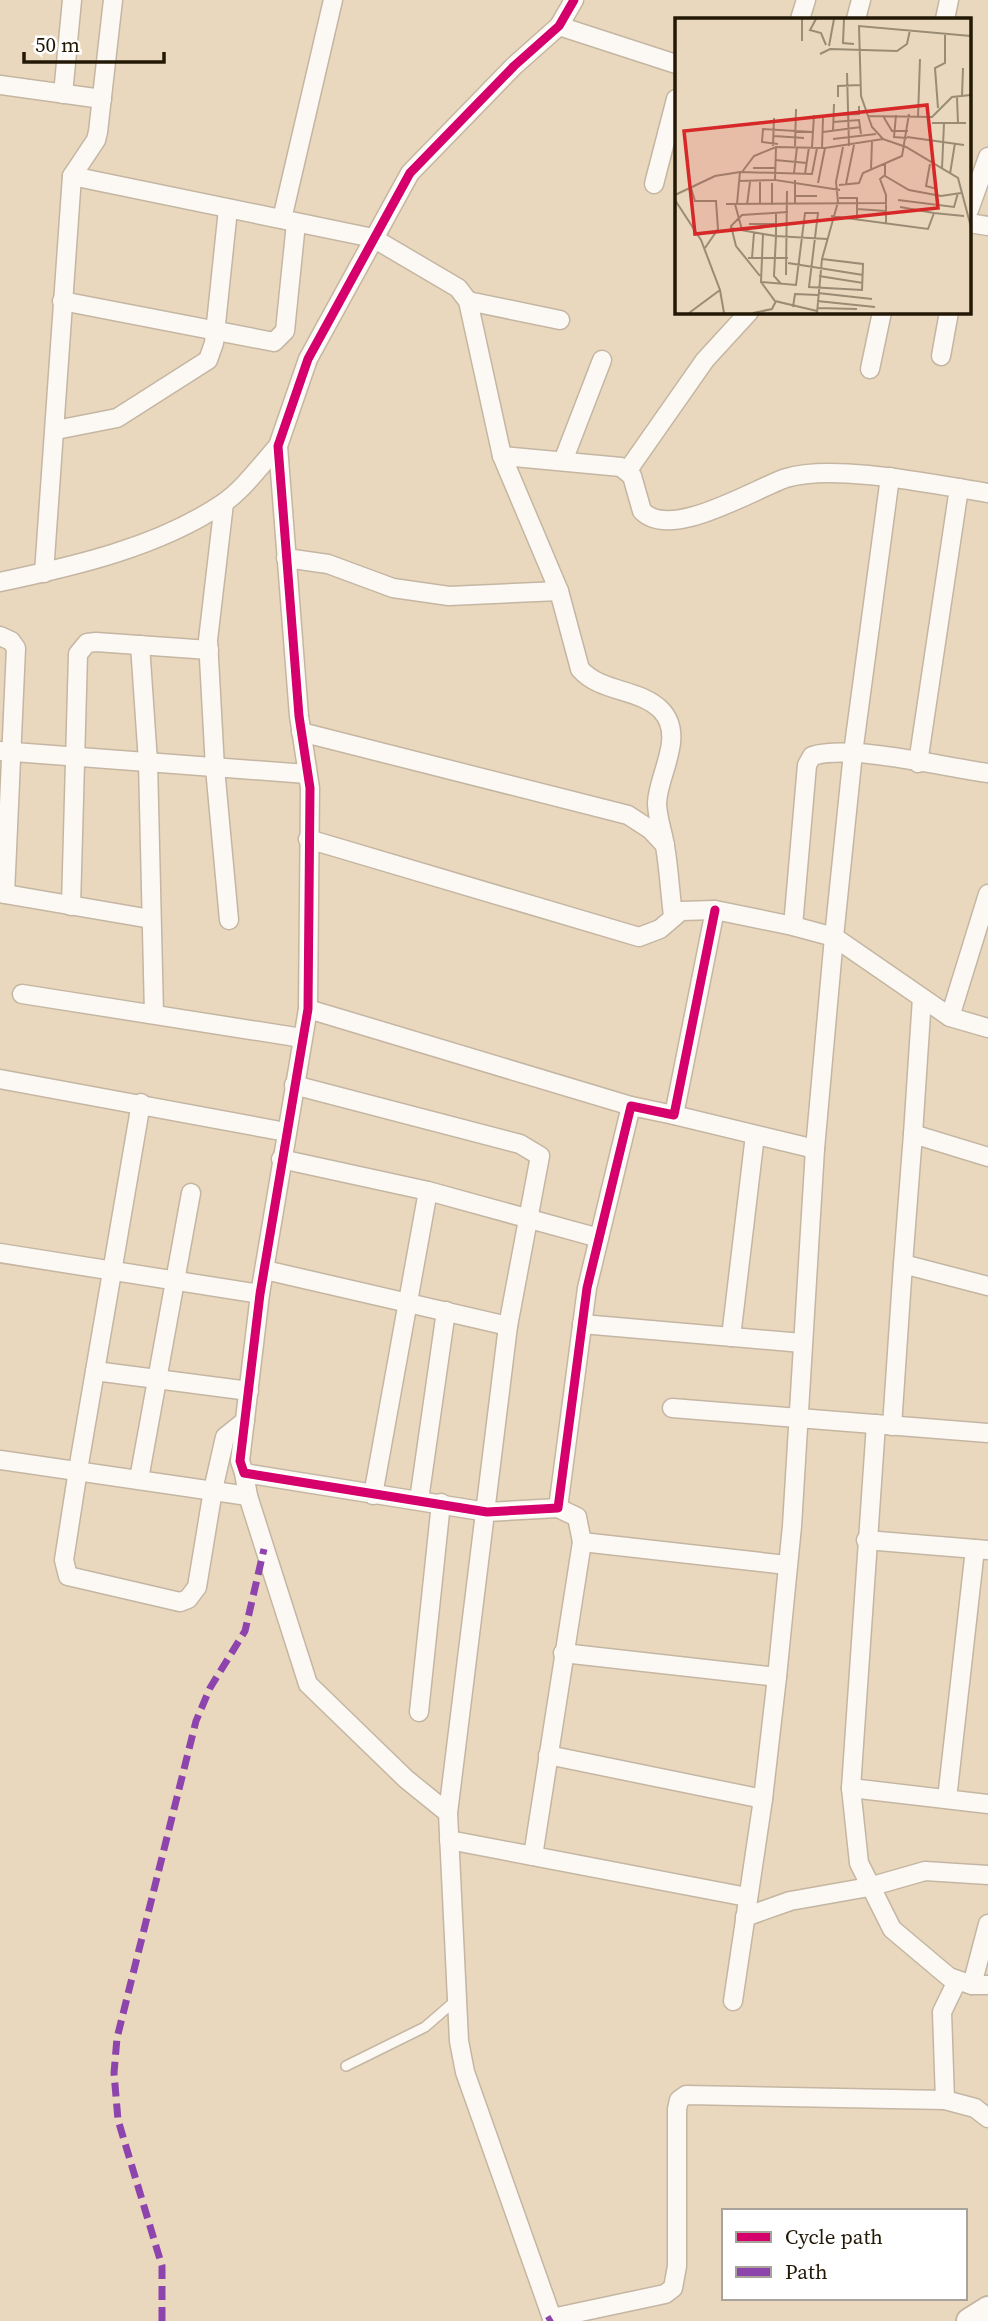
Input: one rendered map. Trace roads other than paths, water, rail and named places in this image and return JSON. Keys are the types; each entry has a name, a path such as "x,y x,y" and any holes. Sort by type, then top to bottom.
{"main road":[{"path":"969,2321 988,2309"}],"street":[{"path":"63,93 72,0"},
{"path":"44,573 72,176 96,141 113,0"},
{"path":"62,301 268,342 280,340 285,331 295,258 289,221 333,0"},
{"path":"448,1813 406,1779 308,1684 300,1669 240,1461 260,1294 308,1009 310,788 301,732 278,446 309,359 410,173 514,66 559,26 574,0"},
{"path":"800,18 806,0"},
{"path":"856,18 861,0"},
{"path":"945,18 949,0"},
{"path":"559,26 675,63"},
{"path":"0,85 102,99"},
{"path":"654,184 675,106"},
{"path":"970,207 988,157"},
{"path":"72,176 373,238 458,288 468,301 502,456 559,592 580,669 599,684 649,701 662,711 667,721 671,735 670,753 657,804 665,845 673,916"},
{"path":"56,429 107,422 208,360 215,331 228,209"},
{"path":"970,223 988,226"},
{"path":"468,301 560,320"},
{"path":"628,470 705,360 747,313"},
{"path":"870,369 882,313"},
{"path":"941,356 949,313"},
{"path":"563,461 602,360"},
{"path":"0,582 44,573 154,539 224,503 278,446"},
{"path":"502,456 628,470"},
{"path":"628,470 642,511 655,520 695,516 799,476 890,477 988,493"},
{"path":"733,2001 763,1799 777,1677 788,1565 815,1149 834,937 853,753 890,477"},
{"path":"918,763 959,488"},
{"path":"224,503 209,650 215,768 229,920"},
{"path":"286,558 328,564 393,588 449,596 559,592"},
{"path":"0,636 16,648 5,752 2,894 151,919"},
{"path":"71,906 78,654 87,643 209,650"},
{"path":"140,645 148,762 154,1014"},
{"path":"301,732 628,815 651,830 665,845"},
{"path":"5,752 307,774"},
{"path":"793,926 807,765 812,756 827,752 853,753 988,773"},
{"path":"309,839 639,937 660,929 681,911 715,910 834,937 950,1017 988,1028"},
{"path":"950,1017 988,894"},
{"path":"674,1115 715,910"},
{"path":"22,994 302,1038"},
{"path":"922,998 903,1264 884,1425 866,1540 850,1788 859,1863 892,1929 972,1984"},
{"path":"308,1009 631,1106 815,1149"},
{"path":"0,1079 286,1132"},
{"path":"294,1085 532,1149 541,1156 526,1220 508,1326 448,1813 457,2000 464,2072 553,2320 665,2294 673,2288 677,2266 677,2109 679,2100 686,2095 695,2093 945,2100 975,2108 988,2118"},
{"path":"141,1104 64,1560 68,1576 180,1602 188,1599 197,1587 212,1490 225,1437 245,1421"},
{"path":"558,1508 582,1324 598,1238 631,1106"},
{"path":"913,1134 988,1157"},
{"path":"731,1337 755,1135"},
{"path":"281,1159 428,1191 598,1238"},
{"path":"373,1494 410,1302 428,1191"},
{"path":"139,1479 191,1193"},
{"path":"0,1253 260,1294"},
{"path":"903,1264 988,1286"},
{"path":"265,1270 508,1326"},
{"path":"419,1500 446,1311"},
{"path":"582,1324 802,1343"},
{"path":"95,1371 248,1391"},
{"path":"672,1408 988,1433"},
{"path":"0,1460 248,1496"},
{"path":"244,1473 487,1512 558,1508 577,1517 582,1542 533,1856"},
{"path":"419,1712 441,1503"},
{"path":"866,1540 982,1550 947,1799"},
{"path":"582,1542 788,1565"},
{"path":"563,1653 777,1677"},
{"path":"548,1755 763,1799"},
{"path":"850,1788 988,1804"},
{"path":"449,1840 747,1897"},
{"path":"744,1917 790,1901 869,1887 925,1871 988,1875"},
{"path":"945,2100 942,2012 972,1984 988,1924"}],"lane":[{"path":"346,2066 425,2027 457,2000"}]}
